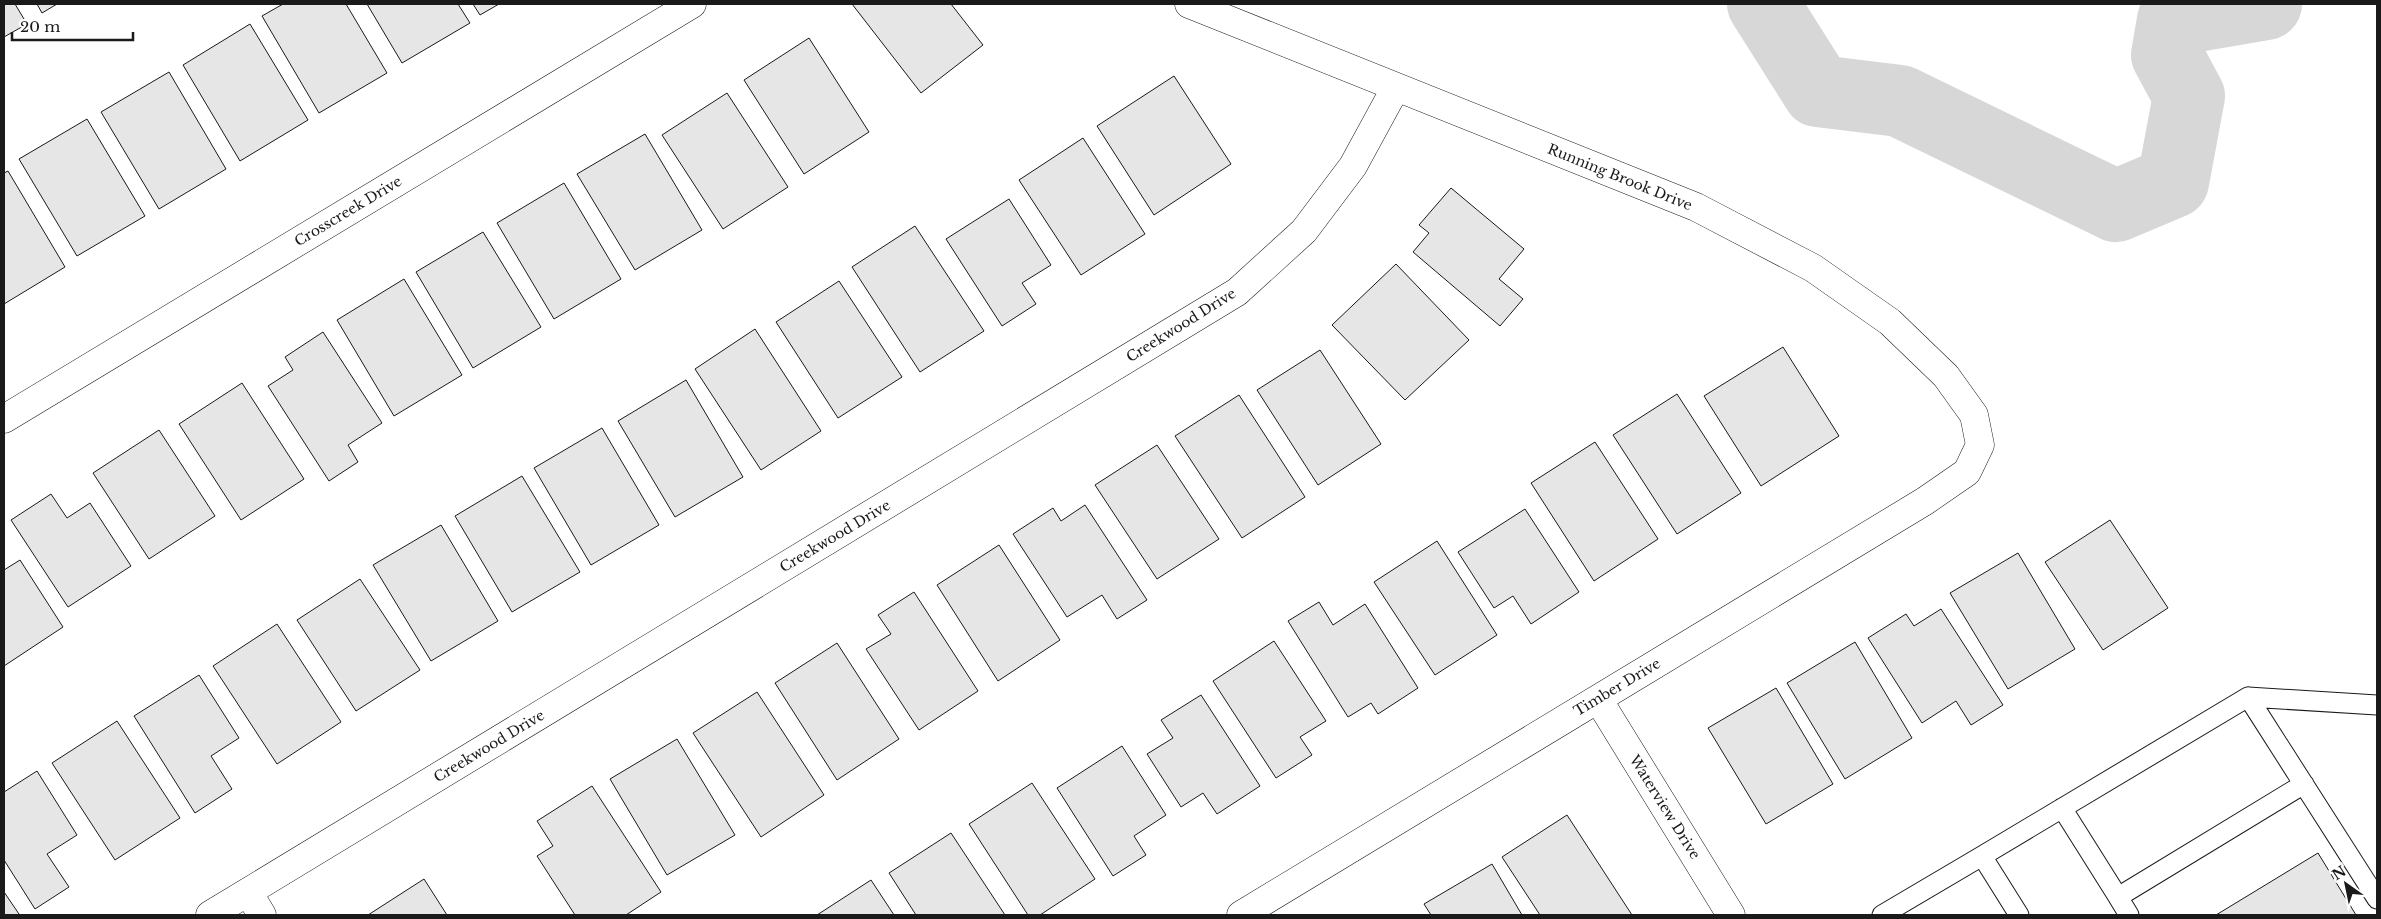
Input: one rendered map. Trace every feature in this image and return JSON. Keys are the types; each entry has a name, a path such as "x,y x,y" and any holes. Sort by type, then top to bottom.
{"street":[{"name":"Crosscreek Drive","path":"4,419 692,4"},
{"name":"Running Brook Drive","path":"1189,4 1696,207 1813,268 1890,322 1946,376 1974,415 1980,445"},
{"name":"Creekwood Drive","path":"210,915 1236,292 1304,231 1353,166 1396,86"},
{"name":"Timber Drive","path":"1241,915 1925,501 1967,472 1980,445"},
{"name":"Waterview Drive","path":"1598,699 1731,915"},
{"path":"248,892 262,915"}],"lane":[{"path":"2248,697 2377,899"},
{"path":"1882,915 2248,697 2377,705"},
{"path":"2118,897 2304,784"},
{"path":"2062,808 2129,915"},
{"path":"1982,856 2019,915"}],"building":[{"path":"4,4 15,4 27,24 4,37"},
{"path":"37,4 57,4 42,13"},
{"path":"283,4 346,4 387,73 319,113 262,16"},
{"path":"367,4 458,4 470,23 402,63"},
{"path":"473,4 499,4 480,15"},
{"path":"852,4 951,4 983,45 921,93"},
{"path":"250,24 308,120 240,161 183,65"},
{"path":"809,38 869,132 804,174 744,80"},
{"path":"169,72 226,169 159,209 101,112"},
{"path":"1174,76 1231,164 1154,215 1097,126"},
{"path":"727,93 788,187 723,229 662,135"},
{"path":"87,119 145,216 77,256 19,159"},
{"path":"645,134 702,230 635,270 577,174"},
{"path":"1083,138 1145,234 1081,275 1019,180"},
{"path":"8,171 65,267 4,304 4,173"},
{"path":"564,183 621,279 554,319 497,223"},
{"path":"1451,188 1524,249 1499,279 1523,299 1500,326 1413,252 1429,233 1419,225"},
{"path":"1009,199 1051,265 1022,283 1036,304 1002,326 946,239"},
{"path":"915,226 984,331 920,372 852,267"},
{"path":"483,232 541,327 473,368 416,272"},
{"path":"1396,264 1469,340 1405,400 1332,325"},
{"path":"404,279 462,375 394,416 337,320"},
{"path":"839,281 902,377 838,418 776,322"},
{"path":"755,329 821,431 761,470 695,369"},
{"path":"323,332 382,423 348,445 358,462 329,481 268,386 293,370 285,357"},
{"path":"1783,347 1839,436 1761,486 1704,396"},
{"path":"1320,350 1381,444 1318,485 1257,390"},
{"path":"686,380 743,477 675,517 618,421"},
{"path":"242,383 304,479 241,520 179,424"},
{"path":"1677,394 1741,493 1677,534 1613,435"},
{"path":"1239,395 1305,497 1242,538 1175,436"},
{"path":"602,428 659,525 591,565 534,468"},
{"path":"159,430 215,516 149,559 93,473"},
{"path":"1595,442 1658,539 1594,581 1531,483"},
{"path":"1157,445 1219,539 1157,579 1095,485"},
{"path":"522,476 580,572 512,612 455,516"},
{"path":"51,494 67,518 90,503 131,566 68,607 11,520"},
{"path":"1085,505 1147,600 1117,619 1102,595 1067,617 1013,534 1053,508 1061,521"},
{"path":"1525,509 1579,592 1531,624 1513,596 1494,608 1458,552"},
{"path":"2110,520 2168,608 2103,650 2045,562"},
{"path":"441,525 498,621 431,661 373,565"},
{"path":"1437,541 1497,635 1435,675 1374,582"},
{"path":"999,545 1060,640 998,681 937,585"},
{"path":"2018,553 2075,649 2008,689 1950,593"},
{"path":"20,560 63,627 4,666 4,570"},
{"path":"360,579 420,670 356,711 297,620"},
{"path":"914,592 978,691 919,730 866,649 891,634 878,615"},
{"path":"1319,602 1333,625 1365,604 1418,688 1378,714 1371,703 1348,717 1288,621"},
{"path":"1941,609 2003,705 1971,725 1956,701 1922,723 1868,638 1906,614 1914,626"},
{"path":"277,624 341,722 277,764 213,666"},
{"path":"1274,641 1326,721 1300,737 1312,755 1276,778 1213,681"},
{"path":"1855,642 1912,738 1845,779 1787,683"},
{"path":"837,643 899,739 837,780 775,683"},
{"path":"199,675 239,738 211,756 232,789 195,813 134,716"},
{"path":"1776,688 1833,784 1766,824 1708,728"},
{"path":"757,692 824,795 761,837 693,733"},
{"path":"1201,695 1260,786 1217,814 1203,793 1181,807 1147,754 1173,738 1161,720"},
{"path":"117,721 180,818 115,860 52,763"},
{"path":"677,739 735,835 667,875 610,779"},
{"path":"1122,746 1166,815 1134,836 1146,855 1113,876 1057,788"},
{"path":"37,771 77,835 47,854 69,887 35,909 4,860 4,792"},
{"path":"1032,783 1095,879 1040,915 1028,915 969,824"},
{"path":"592,786 661,892 626,915 575,915 537,856 553,846 537,821"},
{"path":"1567,815 1632,915 1540,915 1502,857"},
{"path":"951,833 1005,915 916,915 889,873"},
{"path":"2318,853 2356,915 2216,915"},
{"path":"1492,864 1522,915 1431,915 1424,904"},
{"path":"424,879 447,915 368,915"},
{"path":"871,880 894,915 817,915"},
{"path":"4,892 19,914 4,915"}],"waterway":[{"path":"1763,4 1818,91 1900,101 2116,206 2173,182 2189,96 2167,55 2173,20 2266,4"}]}
